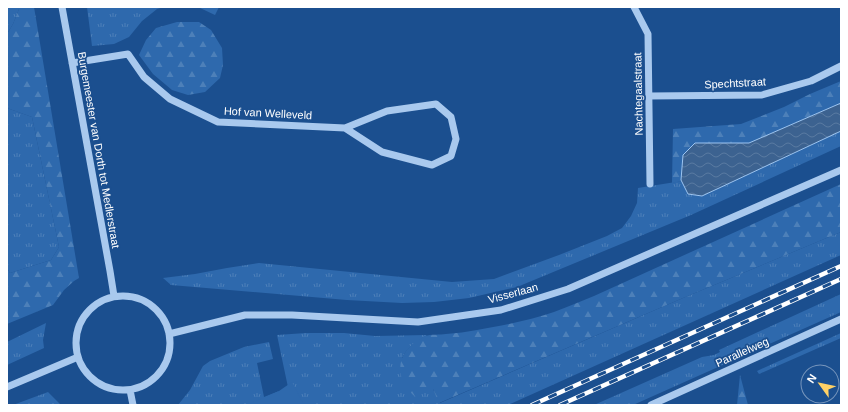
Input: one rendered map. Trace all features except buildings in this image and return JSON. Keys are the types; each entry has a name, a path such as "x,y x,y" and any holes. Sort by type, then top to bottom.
{"street":[{"name":"Burgemeester van Dorth tot Medlerstraat","path":"62,7 114,296"},
{"name":"Nachtegaalstraat","path":"634,7 648,34 650,184"},
{"name":"Hof van Welleveld","path":"72,63 128,54 144,77 170,99 218,122 345,128 387,111 436,104 451,117 456,139 450,156 432,165 382,152 345,128"},
{"name":"Spechtstraat","path":"649,96 762,95 811,81 841,66"},
{"name":"Visserlaan","path":"169,334 245,315 292,315 418,322 501,310 568,289 841,170"},
{"path":"114,296 132,296 149,304 162,317 169,334 169,353 161,370 148,383 130,390 112,389 95,381 83,368 76,351 77,333 84,316 97,303 114,296"},
{"name":"Parallelweg","path":"652,405 841,320"},
{"path":"7,387 78,357"},
{"path":"130,390 133,405"}],"green space":[{"path":"7,7 19,7 19,9 7,34"},
{"path":"19,7 34,7 79,278 64,290 53,305 7,324 7,268 10,273 51,260 59,247 32,117 7,108 7,34 13,24"},
{"path":"87,7 164,7 157,9 142,21 129,37 114,44 92,46"},
{"path":"198,7 219,7 215,15"},
{"path":"177,22 199,22 211,30 222,48 223,65 220,78 205,92 188,95 172,90 153,74 139,55 146,40 156,28"},
{"path":"841,81 841,103 749,143 695,143 681,180 682,181 672,183 673,129 741,124 784,107"},
{"path":"7,108 32,117 59,247 51,260 10,273 7,268"},
{"path":"841,131 841,146 691,215 517,287 469,298 434,302 402,303 347,300 171,285 163,278 259,263 452,282 494,279 607,236 622,228 631,216 637,203 638,188 682,181 688,194 702,196"},
{"path":"841,184 841,232 439,403 433,389 415,397 405,386 400,370 403,356 412,345 425,336 496,327 554,312 594,296"},
{"path":"841,232 841,255 508,405 295,405 289,392 277,335 344,333 375,336 427,335 409,348 402,358 433,389 440,403 683,298"},
{"path":"841,294 841,312 633,405 594,405 702,357 714,355 720,352 719,350"},
{"path":"46,323 43,340 44,348 7,365 7,342"},
{"path":"841,333 841,338 759,374 757,371"},
{"path":"269,342 273,359 257,363 264,397 279,391 266,405 178,405 190,390 203,366 210,361 244,347"},
{"path":"740,375 748,405 737,405"},
{"path":"292,382 304,405 247,405 279,391"},
{"path":"48,392 61,405 13,405"}],"water":[{"path":"841,103 841,131 702,196 688,194 681,180 683,155 695,143 749,143"}],"railway":[{"path":"532,405 841,266"},
{"path":"560,405 841,279"}]}
